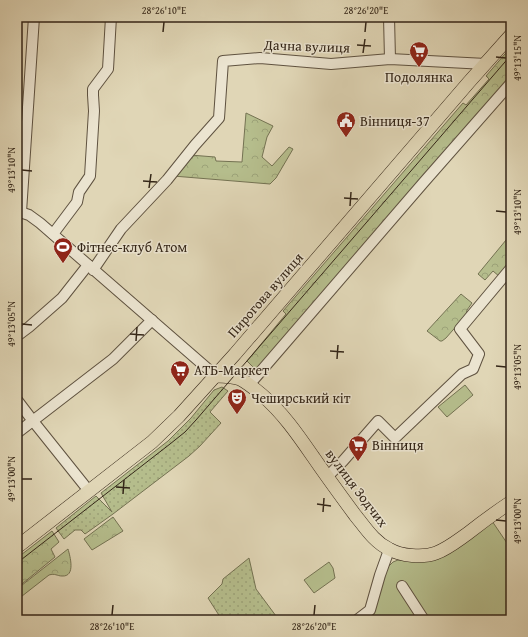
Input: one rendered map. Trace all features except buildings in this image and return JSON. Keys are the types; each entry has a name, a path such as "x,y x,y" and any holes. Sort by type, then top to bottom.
{"main road":[{"name":"Пирогова вулиця","path":"17,547 167,429 216,376 511,35"},
{"name":"вулиця Зодчих","path":"216,376 233,377 250,385 278,411 291,426 343,500 378,542 389,550 414,556 423,556 435,553 449,547 511,502"}],"street":[{"path":"34,17 19,212 29,215 53,234 90,268 216,376"},
{"path":"53,234 77,202 79,192 90,176 94,111 93,95 94,89 108,69 111,17"},
{"path":"389,17 390,59"},
{"name":"Дачна вулиця","path":"90,268 121,229 167,180 194,145 219,118 223,61 260,58 332,64 390,59 486,64"},
{"path":"250,385 397,213 511,83"},
{"path":"17,336 62,298 90,268"},
{"path":"327,477 378,421 395,438 462,374 474,369 479,354 460,328 511,268"},
{"path":"17,433 113,359 152,320"},
{"path":"17,400 88,491"},
{"path":"357,620 370,610 389,550"},
{"path":"402,586 424,620"}],"green space":[{"path":"511,47 511,77 256,370 247,361 286,314 283,311 463,103 466,105 489,79 486,76"},
{"path":"246,113 273,126 267,137 262,157 272,166 289,147 293,149 276,178 270,184 173,176 190,155 215,157 216,161 242,162"},
{"path":"511,234 511,258 508,261 511,264 500,277 493,271 485,280 478,274"},
{"path":"461,294 472,303 467,310 466,315 446,338 440,341 427,331"},
{"path":"465,385 473,395 447,417 438,407"},
{"path":"222,387 228,391 210,412 221,423 200,446 189,456 85,534 81,530 75,530 64,539 56,528 96,496 112,512 101,493 168,441 191,418 214,390"},
{"path":"113,517 123,531 92,550 84,539"},
{"path":"492,521 511,549 511,620 357,620 370,610 388,567 393,562 398,560 437,557"},
{"path":"52,531 59,542 51,549 55,557 17,588 17,558"},
{"path":"68,549 71,566 69,573 62,576 53,574 49,575 17,600 17,589"},
{"path":"249,558 256,589 279,620 222,620 208,598 222,584 223,579"},
{"path":"329,562 333,568 335,578 314,593 304,580"}],"tram line":[{"path":"17,563 185,432 511,55"}],"place":[{"name":"Подолянка","path":"419,68"},
{"name":"Вінниця-37","path":"346,138"},
{"name":"Фітнес-клуб Атом","path":"63,264"},
{"name":"АТБ-Маркет","path":"180,387"},
{"name":"Чеширський кіт","path":"237,415"},
{"name":"Вінниця","path":"358,462"}]}
